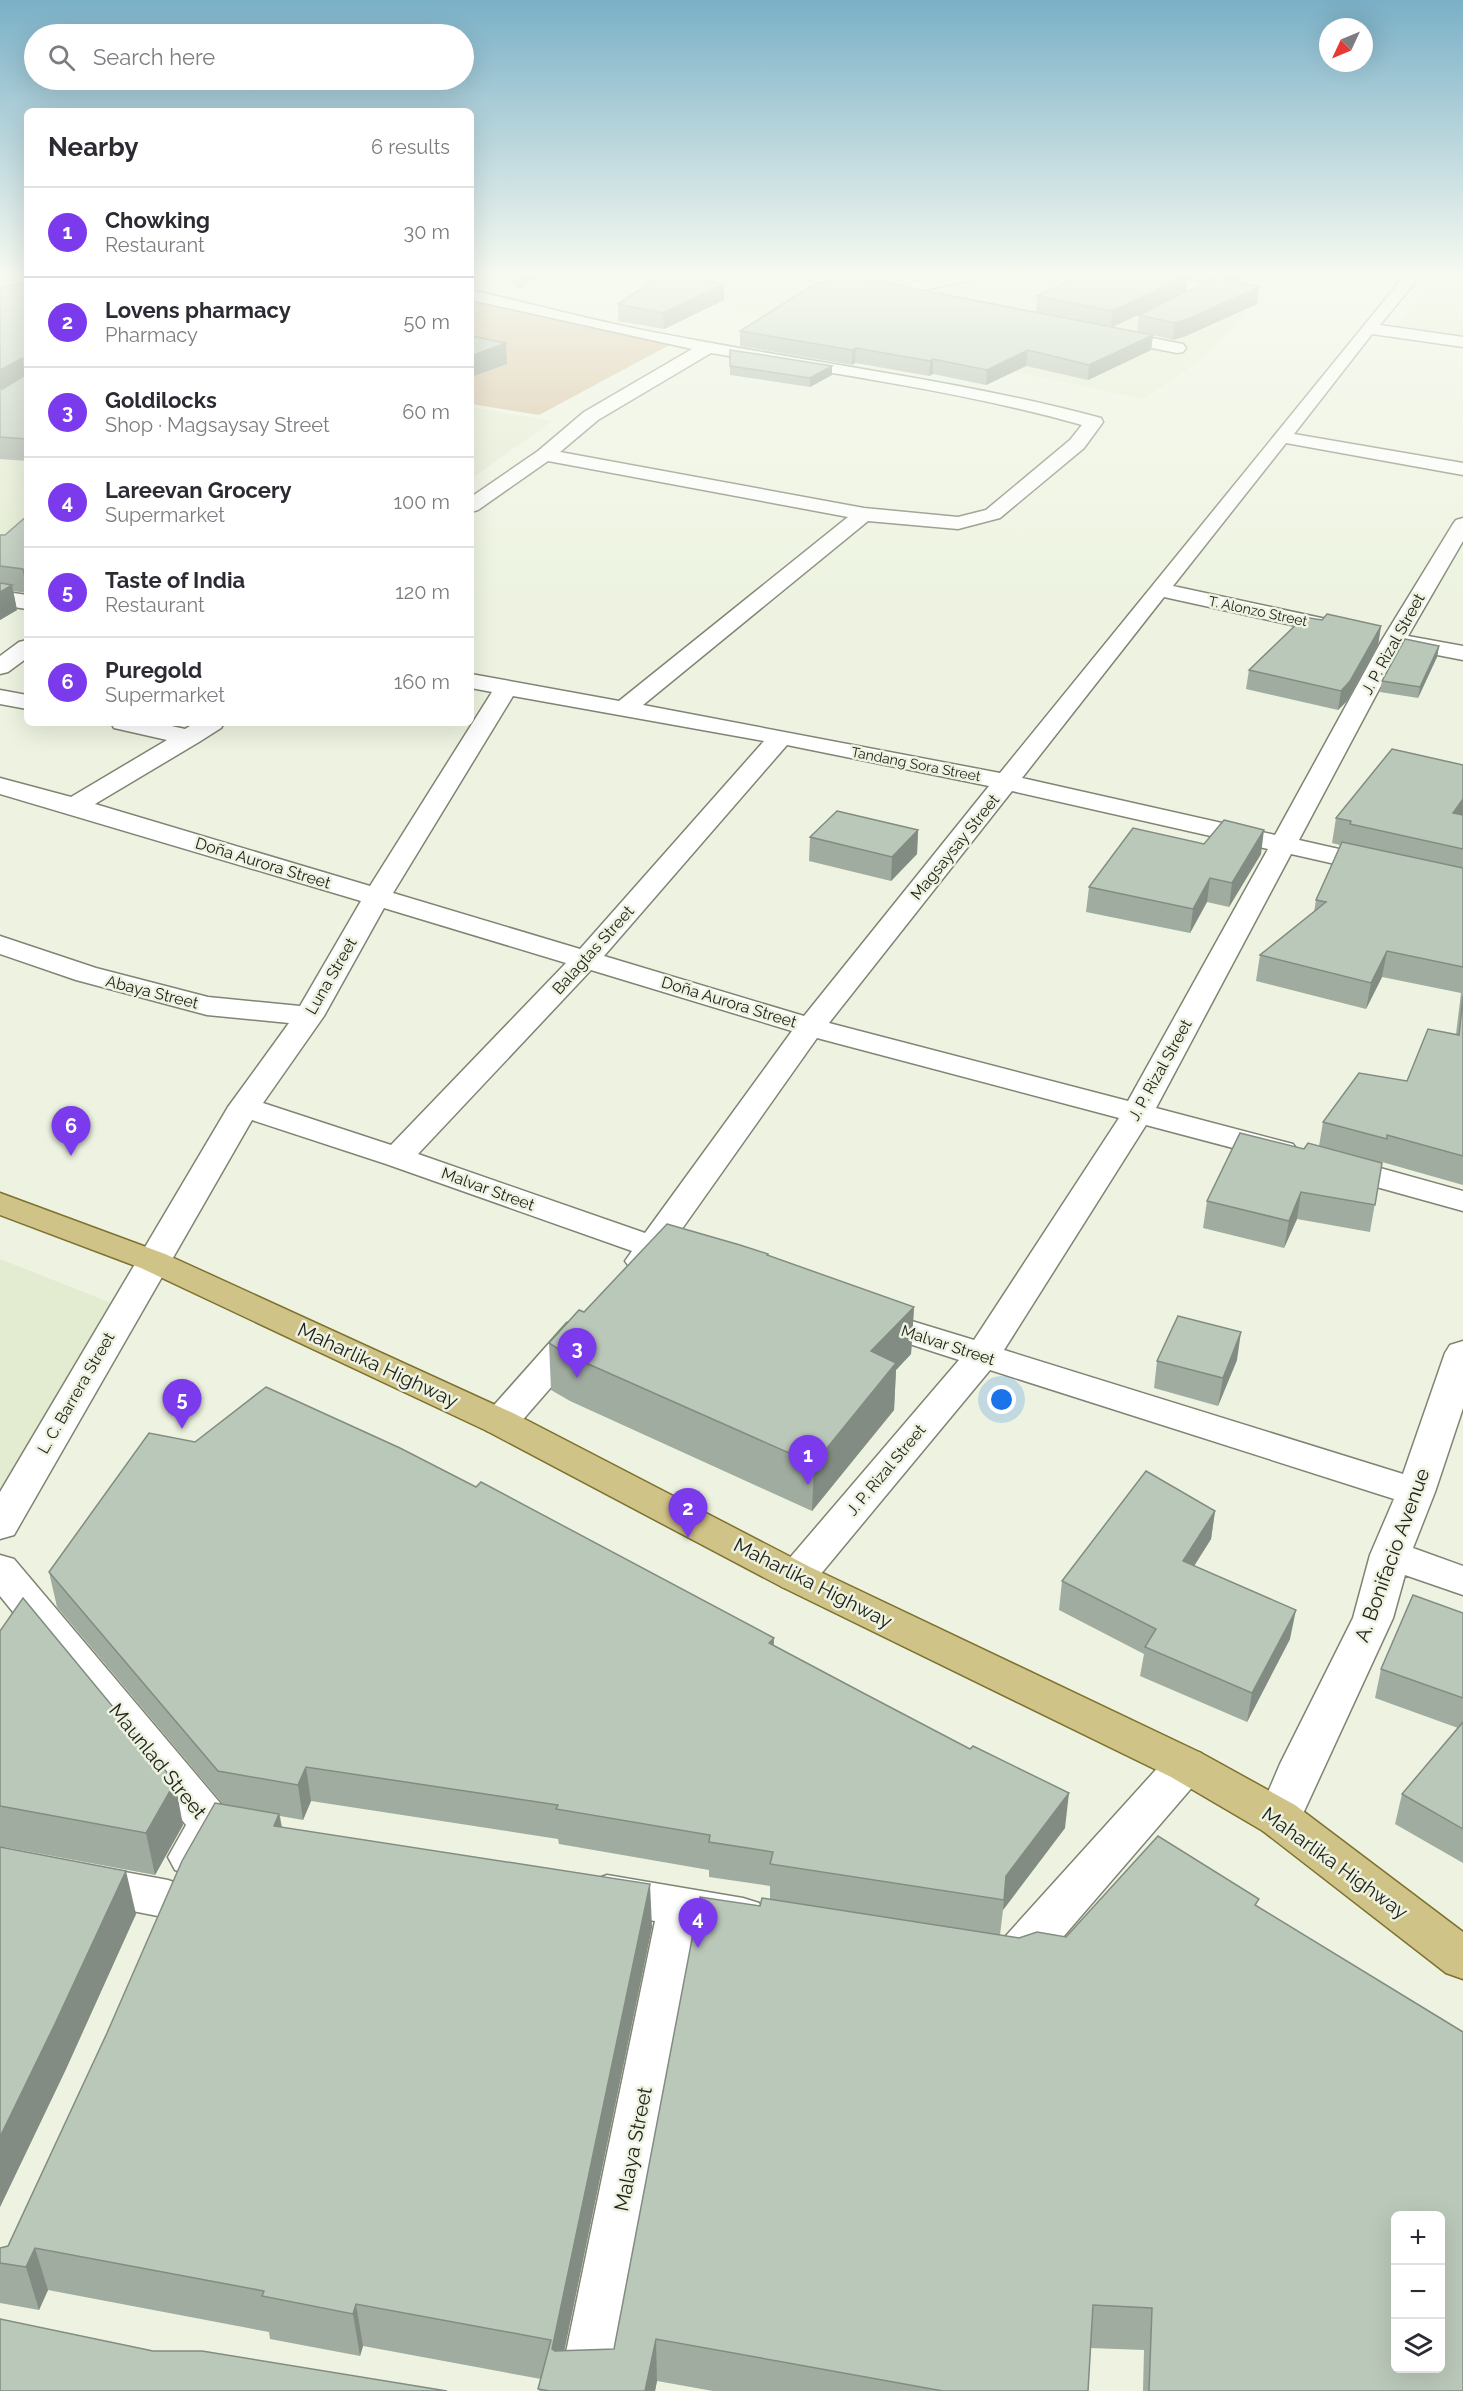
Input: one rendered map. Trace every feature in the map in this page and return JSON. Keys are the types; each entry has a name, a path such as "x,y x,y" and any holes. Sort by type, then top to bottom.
{"main road":[{"name":"Maharlika Highway","path":"0,1203 153,1261 500,1422 796,1576 1186,1765 1279,1818 1463,1959"}],"street":[{"path":"474,504 544,455 591,416 641,387"},
{"path":"544,455 864,514 958,523 977,520 993,514 1077,444 1094,422 1056,411 933,387"},
{"name":"Magsaysay Street","path":"624,1282 653,1248 810,1027 1321,387"},
{"path":"1281,437 1463,469"},
{"path":"625,708 864,514"},
{"name":"J. P. Rizal Street","path":"796,1576 982,1356 1138,1112 1394,640 1463,524"},
{"name":"T. Alonzo Street","path":"1160,590 1463,653"},
{"path":"0,598 24,602"},
{"path":"0,667 24,649"},
{"name":"Tandang Sora Street","path":"474,682 781,737 1007,782 1463,885"},
{"name":"Luna Street","path":"153,1261 244,1107 309,1016 375,898 506,688"},
{"path":"0,696 24,701"},
{"path":"137,726 190,737"},
{"path":"74,806 207,726"},
{"name":"Balagtas Street","path":"397,1157 586,959 781,737"},
{"name":"Doña Aurora Street","path":"0,786 74,806 810,1027 1138,1112 1463,1201"},
{"name":"Abaya Street","path":"0,944 86,974 207,1006 309,1016"},
{"name":"Malvar Street","path":"244,1107 397,1157 699,1263"},
{"name":"L. C. Barrera Street","path":"0,1526 153,1261"},
{"path":"500,1422 602,1307"},
{"name":"Malvar Street","path":"835,1308 1416,1492"},
{"name":"A. Bonifacio Avenue","path":"1279,1818 1302,1764 1373,1618 1390,1555 1416,1492 1463,1353"},
{"path":"1390,1555 1463,1581"},
{"name":"Maunlad Street","path":"0,1569 231,1827 161,1915 0,1868"},
{"path":"969,1952 1015,1959 1186,1765"},
{"path":"563,1887 785,1923"},
{"name":"Malaya Street","path":"586,2391 681,1907"}],"shaded area":[{"path":"474,387 592,387 539,415 474,404"},
{"path":"1084,387 1161,387 1143,399"},
{"path":"24,405 24,583 0,579 0,422"},
{"path":"474,408 552,421 474,477"},
{"path":"0,1259 134,1312 0,1521"}],"building":[{"path":"7,387 24,387 24,439 0,437 0,389"},
{"path":"24,519 24,574 23,569 0,566 0,535 5,535"},
{"path":"0,583 12,585 0,592"},
{"path":"1327,614 1381,626 1350,681 1341,691 1249,670 1304,617 1322,620"},
{"path":"1405,639 1439,646 1420,687 1382,681"},
{"path":"1392,749 1463,765 1463,799 1453,813 1463,815 1463,849 1350,824 1351,821 1336,818"},
{"path":"837,811 918,830 892,857 810,837"},
{"path":"1224,820 1264,830 1232,883 1210,878 1193,909 1089,887 1133,828 1204,844"},
{"path":"1342,842 1463,868 1463,967 1387,951 1371,983 1260,955 1326,902 1316,900"},
{"path":"1463,996 1463,1156 1387,1135 1387,1139 1323,1122 1359,1073 1407,1081 1428,1029 1459,1035"},
{"path":"1240,1133 1304,1149 1308,1143 1382,1163 1375,1205 1301,1192 1289,1221 1207,1201"},
{"path":"667,1224 768,1254 914,1307 871,1351 896,1363 814,1464 568,1355 549,1343 579,1310 584,1312"},
{"path":"1178,1316 1241,1332 1223,1378 1157,1361"},
{"path":"266,1387 400,1448 476,1487 481,1482 774,1638 769,1643 867,1695 970,1749 973,1746 1069,1793 1006,1876 1004,1900 770,1864 773,1852 709,1842 710,1835 556,1809 558,1805 306,1767 298,1785 218,1771 49,1572 149,1433 195,1442"},
{"path":"1146,1471 1215,1511 1183,1561 1296,1610 1252,1693 1145,1647 1156,1629 1062,1581"},
{"path":"1413,1595 1463,1613 1463,1698 1381,1669"},
{"path":"23,1598 175,1782 146,1833 0,1806 0,1631"},
{"path":"1463,1722 1463,1829 1402,1794"},
{"path":"215,1803 279,1814 274,1826 650,1884 552,2349 555,2351 614,2349 700,1897 760,1906 762,1898 1019,1938 1037,1932 1066,1937 1158,1836 1259,1899 1255,1905 1463,2032 1463,2391 1149,2391 1152,2308 1093,2305 1088,2391 943,2391 656,2339 645,2391 550,2391 538,2389 551,2340 356,2304 353,2314 262,2296 264,2291 35,2248 26,2267 0,2263 0,2248 8,2246 107,2033 182,1861"},
{"path":"0,1847 126,1871 0,2137"},
{"path":"0,2319 153,2351 202,2351 447,2391 0,2391"}],"place":[{"name":"Puregold","path":"71,1156"},
{"name":"Goldilocks","path":"577,1378"},
{"name":"Taste of India","path":"182,1429"},
{"name":"Chowking","path":"808,1485"},
{"name":"Lovens pharmacy","path":"688,1538"},
{"name":"Lareevan Grocery","path":"698,1948"}]}
